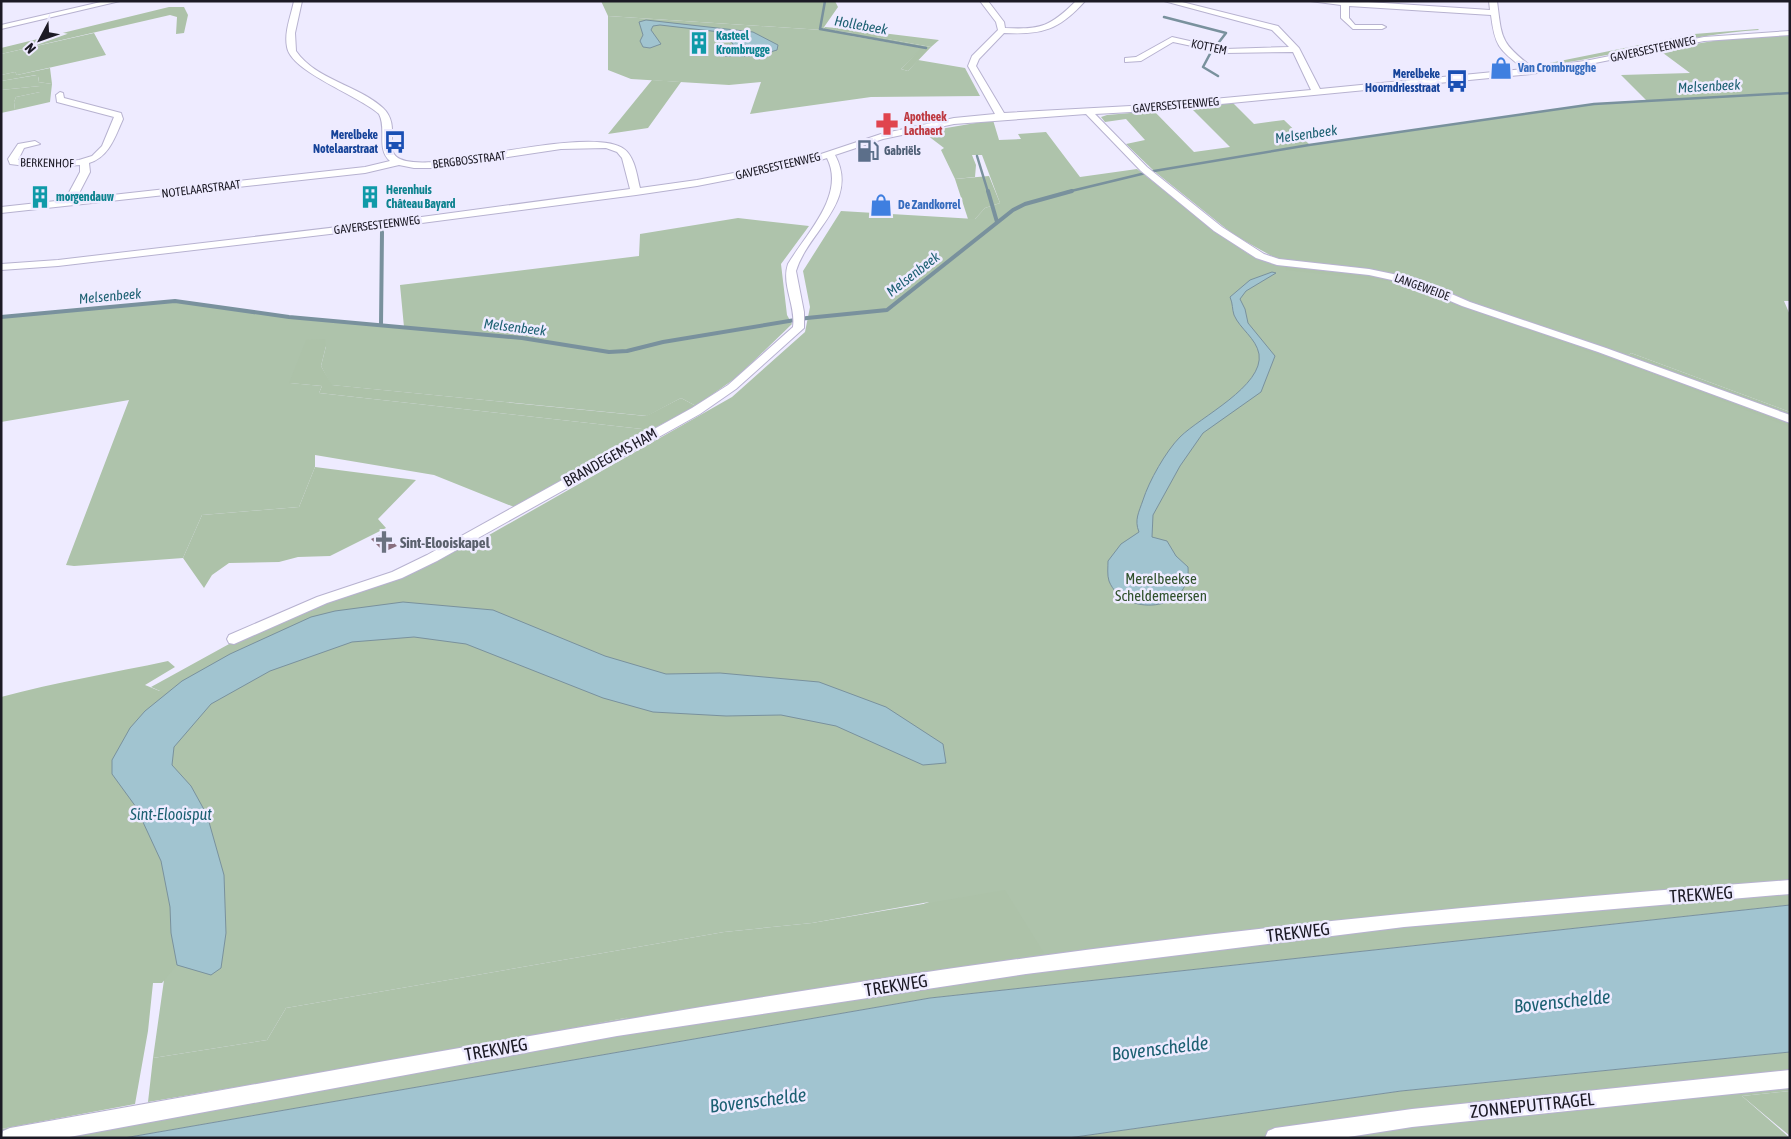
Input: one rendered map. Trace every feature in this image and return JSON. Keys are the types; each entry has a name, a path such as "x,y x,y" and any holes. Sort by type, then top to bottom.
{"street":[{"path":"62,13 69,1"},
{"path":"1,27 116,1"},
{"path":"298,1 290,43 292,52 302,63 375,106 383,113 386,118 388,153 389,156 399,162"},
{"path":"984,1 1000,22 1002,30"},
{"path":"1001,116 972,66 975,58 1002,30 1036,31 1049,29 1059,23 1081,1"},
{"path":"1168,1 1267,25 1282,33 1295,49 1311,84 1318,92"},
{"path":"1314,1 1496,13"},
{"path":"1492,1 1496,13 1498,40 1510,54 1531,71"},
{"path":"1344,3 1346,18 1353,27 1382,27"},
{"name":"GAVERSESTEENWEG","path":"1,267 77,260 636,192 773,169 830,154 881,137 954,121 1001,116 1089,112 1531,71 1585,63 1704,39 1790,33"},
{"name":"KOTTEM","path":"1128,60 1138,59 1172,39 1225,51 1295,49"},
{"name":"BERKENHOF","path":"35,144 22,146 13,159 14,162 25,164 84,162 95,158 103,151 119,117 60,100 60,95"},
{"path":"70,103 79,98"},
{"name":"LANGEWEIDE","path":"1089,112 1150,173 1233,239 1267,259 1308,267 1391,275 1413,281 1466,304 1612,354 1790,420"},
{"name":"BERGBOSSTRAAT","path":"399,162 424,166 444,165 566,145 600,143 612,145 625,156 636,192"},
{"name":"BRANDEGEMS HAM","path":"234,639 322,600 397,575 447,550 723,394 794,332 799,319 792,289 792,266 829,210 834,197 838,178 836,163 830,154"},
{"name":"BERKENHOF","path":"68,204 85,172 84,162"},
{"name":"NOTELAARSTRAAT","path":"1,210 365,170 399,162"},
{"name":"TREKWEG","path":"10,1138 521,1044 698,1014 967,974 1349,926 1523,908 1790,887"},
{"name":"ZONNEPUTTRAGEL","path":"1275,1138 1412,1118 1790,1079"}],"green space":[{"path":"601,1 835,1 838,7 822,30 608,16"},
{"path":"169,7 184,7 188,15 184,33 176,34 177,17 170,15 1,54 1,48"},
{"path":"608,16 822,30 825,27 837,28 835,31 853,33 852,36 922,48 901,69 908,71 918,60 965,68 980,96 871,97 750,114 761,82 729,85 631,79 608,70"},
{"path":"837,28 882,33 877,37 931,47 908,71 901,69 921,48 852,36 853,33 835,31"},
{"path":"1758,29 1705,36 1570,62 1540,65 1694,34"},
{"path":"94,33 106,55 17,75 15,72 1,75 1,54"},
{"path":"882,33 939,40 931,47 876,37"},
{"path":"1790,34 1790,301 1784,301 1790,315 1790,412 1631,353 1626,357 1462,299 1401,275 1277,259 1234,235 1154,171 1126,144 1145,140 1126,119 1105,122 1101,117 1154,111 1194,152 1230,147 1190,107 1233,103 1254,124 1284,120 1310,145 1594,104 1646,100 1621,75 1690,73 1659,50 1725,39"},
{"path":"50,68 52,84 38,82 39,77 36,75 1,81 1,75 15,72 17,75"},
{"path":"39,76 38,82 52,84 50,102 15,110 14,102 16,97 40,92 40,86 1,90 1,81"},
{"path":"652,80 681,82 648,128 608,134"},
{"path":"40,86 40,92 16,97 14,102 15,110 1,113 1,90"},
{"name":"Merelbeekse Scheldemeersen","path":"993,120 999,140 1021,139 1018,134 1046,132 1080,177 1137,169 1216,231 1247,253 1261,260 1285,266 1371,273 1790,423 1790,905 930,998 124,1138 1,1138 1,1129 625,1018 929,902 812,923 724,932 286,1008 267,1040 153,1058 164,980 108,769 113,747 160,691 151,687 240,638 475,537 482,539 732,397 805,332 810,307 803,271 841,211 975,219 985,208 1000,203 982,155 972,155 976,165 975,177 955,179 941,150 944,148 923,132"},
{"path":"989,176 1000,203 985,208 975,219 968,219 955,179"},
{"path":"738,218 809,226 781,264 787,315 792,324 737,377 696,406 681,398 647,416 331,385 321,366 326,346 290,383 322,386 319,393 651,430 514,507 434,475 315,455 315,467 299,507 202,515 183,558 66,565 129,400 1,422 1,317 175,301 289,317 404,327 400,285 639,256 640,234"},
{"path":"1285,266 1371,273 1401,280 1734,400 1790,423 1790,427 1654,375 1388,281 1286,270"},
{"path":"325,339 326,346 321,366 332,385 646,416 681,398 696,406 651,430 319,393 322,386 289,383 306,340"},
{"path":"1631,353 1790,412 1790,417 1626,357"},
{"path":"315,467 416,480 378,519 386,528 330,556 298,557 279,562 229,563 212,575 204,588 183,558 202,515 299,507"},
{"path":"168,661 175,667 145,685 167,694 145,711 112,760 112,774 136,807 161,861 170,907 171,933 177,965 162,983 153,983 148,1031 135,1104 1,1129 1,697 63,682"},
{"path":"1005,890 1044,953 625,1018 439,1053 148,1102 153,1058 267,1040 286,1008 724,932 812,923"},
{"path":"1790,1052 1790,1091 1742,1096 1790,1138 1068,1138 1401,1091"},
{"path":"1790,1091 1790,1136 1742,1096"}],"water":[{"path":"646,20 753,32 778,45 777,50 757,56 721,56 722,51 733,45 729,35 720,32 660,25 653,26 651,30 661,44 650,48 643,47 640,41 643,35 639,22"},
{"path":"1272,272 1276,273 1246,291 1240,299 1245,309 1248,323 1275,356 1261,392 1203,433 1180,466 1153,515 1152,537 1167,541 1176,556 1188,567 1186,582 1179,594 1168,601 1155,605 1141,605 1128,600 1117,593 1109,581 1108,561 1121,544 1139,532 1138,516 1146,492 1169,450 1189,429 1229,400 1252,378 1258,366 1259,354 1255,343 1234,315 1230,297 1250,280"},
{"name":"Sint-Elooisput","path":"403,602 493,610 605,656 666,674 720,673 819,682 886,707 943,744 946,763 923,765 836,726 781,715 726,716 653,712 603,698 466,644 414,637 352,642 270,671 211,704 174,747 172,765 191,786 207,815 224,875 226,933 221,968 211,975 177,965 171,933 170,907 161,861 136,807 112,774 112,760 130,728 145,711 182,681 230,654 311,617 335,611"},
{"name":"Bovenschelde","path":"1790,905 1790,1052 1401,1091 1068,1138 124,1138 930,998"}],"building":[{"name":"Sint-Elooiskapel","path":"384,533 397,546 384,552 371,539"}],"waterway":[{"name":"Hollebeek","path":"825,1 820,29 926,48"},
{"path":"1164,17 1226,33 1216,46"},
{"path":"1211,52 1203,67 1218,76"},
{"name":"Melsenbeek","path":"1067,192 1154,171 1309,145 1594,104 1790,93"},
{"path":"977,156 988,192"},
{"path":"988,191 997,222"},
{"name":"Melsenbeek","path":"1,317 175,301 289,317 522,338 609,352 627,351 663,342 807,318 887,310 1013,210 1025,204 1072,191"},
{"path":"381,325 382,232"}],"place":[{"name":"Kasteel Krombrugge","path":"699,43"},
{"name":"Van Crombrugghe","path":"1501,68"},
{"name":"Merelbeke Hoorndriesstraat","path":"1457,81"},
{"name":"Apotheek Lachaert","path":"887,124"},
{"name":"Merelbeke Notelaarstraat","path":"395,142"},
{"name":"Gabriëls","path":"868,151"},
{"name":"morgendauw","path":"40,197"},
{"name":"Herenhuis Château Bayard","path":"370,197"},
{"name":"De Zandkorrel","path":"881,205"},
{"name":"Sint-Elooiskapel","path":"384,542"}]}
